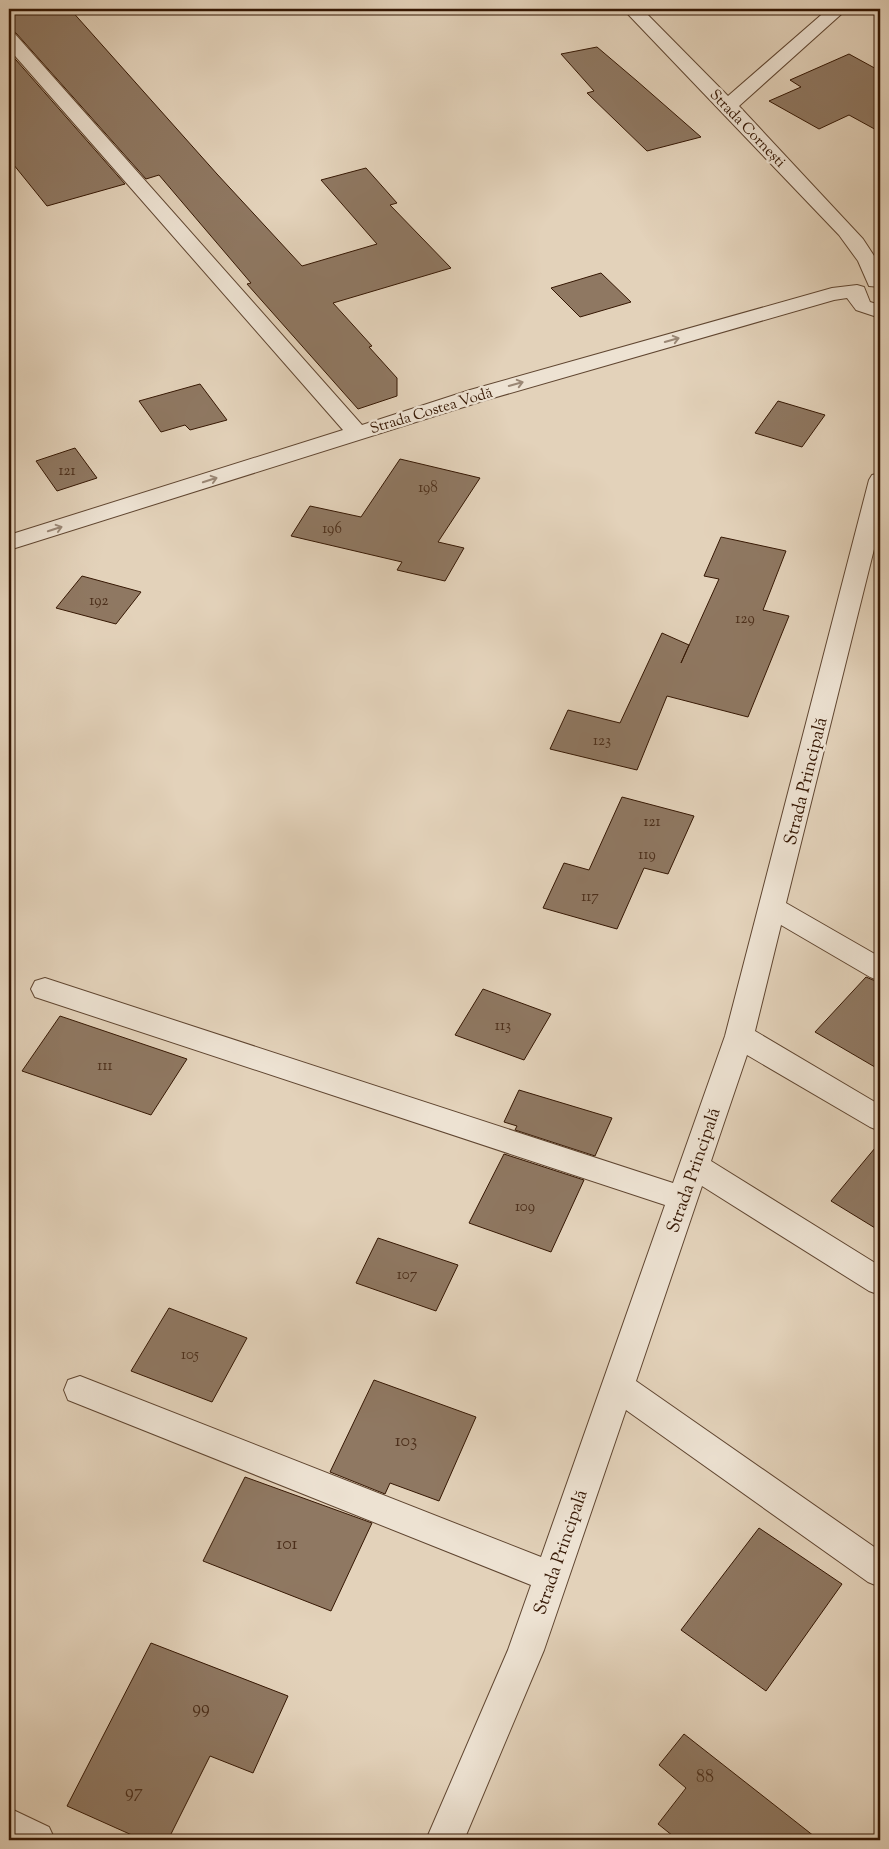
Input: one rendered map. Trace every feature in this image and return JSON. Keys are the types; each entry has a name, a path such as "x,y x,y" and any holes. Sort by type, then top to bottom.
{"street":[{"name":"Strada Cornești","path":"632,9 728,106 861,250 874,269 871,285 858,301 863,306 880,312"},
{"path":"728,106 838,9"},
{"path":"9,38 357,433"},
{"name":"Strada Cornești","path":"861,250 880,257"},
{"name":"Strada Costea Vodă","path":"9,544 478,395 832,294 871,285"},
{"name":"Strada Principală","path":"445,1840 526,1650 739,1036 880,480"},
{"path":"773,908 880,970"},
{"path":"45,989 682,1198"},
{"path":"739,1036 880,1119"},
{"path":"694,1166 880,1282"},
{"path":"617,1386 880,1571"},
{"path":"80,1390 552,1577"},
{"path":"9,1827 36,1840"}],"building":[{"path":"9,9 70,9 302,266 377,244 321,180 366,168 397,203 390,205 451,268 333,303 372,346 369,347 397,378 397,396 358,409 247,284 251,283 159,175 146,179 16,33 9,31"},
{"path":"597,47 701,137 647,151 587,93 594,91 561,54"},
{"path":"9,52 125,184 47,206 9,159"},
{"path":"849,54 880,71 880,132 849,115 819,129 769,101 801,87 790,80"},
{"path":"601,273 631,302 580,317 551,288"},
{"path":"200,384 227,420 190,430 185,425 161,432 139,401"},
{"path":"778,401 825,415 802,447 755,433"},
{"path":"75,448 97,478 57,491 36,461"},
{"path":"400,459 480,478 438,542 464,548 445,581 397,570 402,562 291,536 310,506 361,517"},
{"path":"721,537 786,551 763,610 789,616 748,717 667,696 637,770 550,749 568,710 620,723 662,633 689,645 681,663 719,579 704,576"},
{"path":"82,576 141,592 116,624 56,608"},
{"path":"622,797 694,816 668,874 644,868 617,929 543,908 564,863 589,870"},
{"path":"866,977 880,983 880,1070 815,1032"},
{"path":"483,989 551,1014 524,1060 455,1035"},
{"path":"60,1016 187,1059 151,1115 22,1071"},
{"path":"519,1090 612,1118 595,1156 515,1130 517,1126 504,1122"},
{"path":"880,1142 880,1231 831,1201"},
{"path":"504,1154 584,1180 551,1252 469,1223"},
{"path":"378,1238 458,1265 436,1311 356,1283"},
{"path":"169,1308 247,1338 212,1402 131,1371"},
{"path":"374,1380 476,1417 439,1501 390,1483 385,1494 330,1472"},
{"path":"245,1477 372,1523 331,1611 203,1561"},
{"path":"759,1528 842,1584 766,1691 681,1630"},
{"path":"151,1643 288,1696 253,1773 210,1756 168,1840 143,1840 67,1806"},
{"path":"684,1734 819,1840 678,1840 658,1824 686,1788 659,1765"}]}
